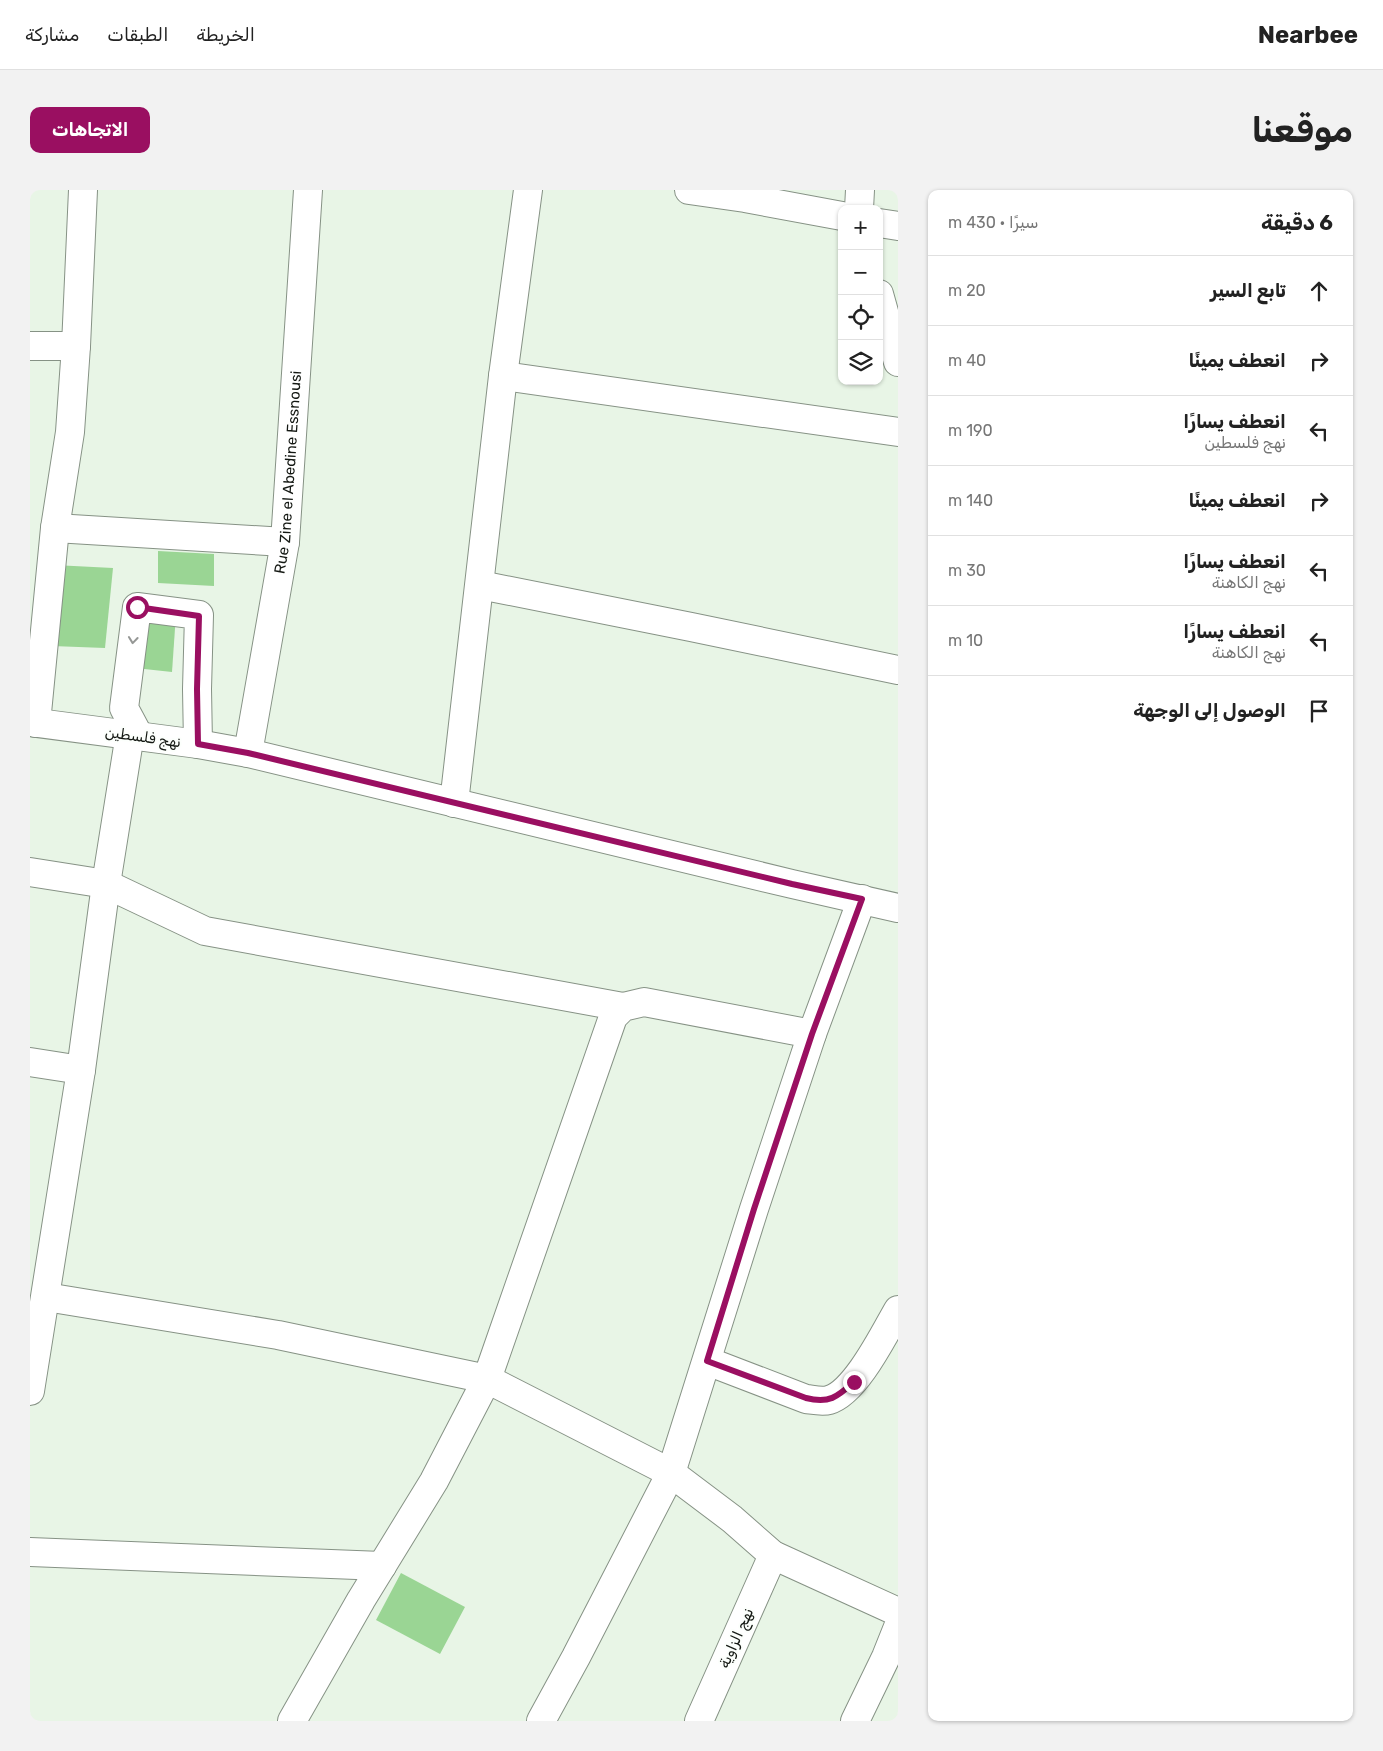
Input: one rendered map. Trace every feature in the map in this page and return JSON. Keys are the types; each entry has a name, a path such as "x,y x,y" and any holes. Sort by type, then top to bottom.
{"street":[{"path":"33,723 55,528 70,432 83,190"},
{"name":"Rue Zine el Abedine Essnousi","path":"248,753 285,542 308,190"},
{"path":"454,803 504,376 528,190"},
{"path":"689,190 838,215"},
{"path":"859,205 860,190"},
{"path":"883,224 898,226"},
{"path":"879,295 898,362"},
{"path":"30,346 76,346"},
{"path":"504,376 898,432"},
{"path":"55,528 285,542"},
{"path":"480,585 896,663"},
{"path":"30,1391 81,1070 106,884 134,735 124,708 137,607 199,616 198,744"},
{"name":"نهج فلسطين","path":"33,723 134,735 248,753 898,908"},
{"path":"30,872 106,884 205,931 623,1007 644,1002 812,1034"},
{"path":"541,1721 671,1473 754,1209 812,1034 862,899"},
{"path":"292,1721 434,1481 487,1379 613,1017 623,1007"},
{"path":"30,1062 81,1070"},
{"path":"46,1298 278,1335 487,1379 671,1473 732,1519 774,1555 898,1612"},
{"path":"707,1361 806,1398 817,1401 830,1400 842,1393 854,1382 898,1310"},
{"path":"30,1552 382,1566"},
{"name":"نهج الزاوية","path":"699,1721 774,1555"},
{"path":"855,1721 892,1661 898,1626"}],"building":[{"path":"158,551 214,554 214,586 158,583"},
{"path":"54,565 113,568 105,648 52,646"},
{"path":"138,612 176,614 172,672 135,668"},
{"path":"401,1573 465,1607 440,1654 376,1620"}],"route":[{"path":"137,607 199,616 198,744 248,753 792,884 862,899 812,1034 754,1209 707,1361 817,1401 830,1400 842,1393 854,1382"}]}
